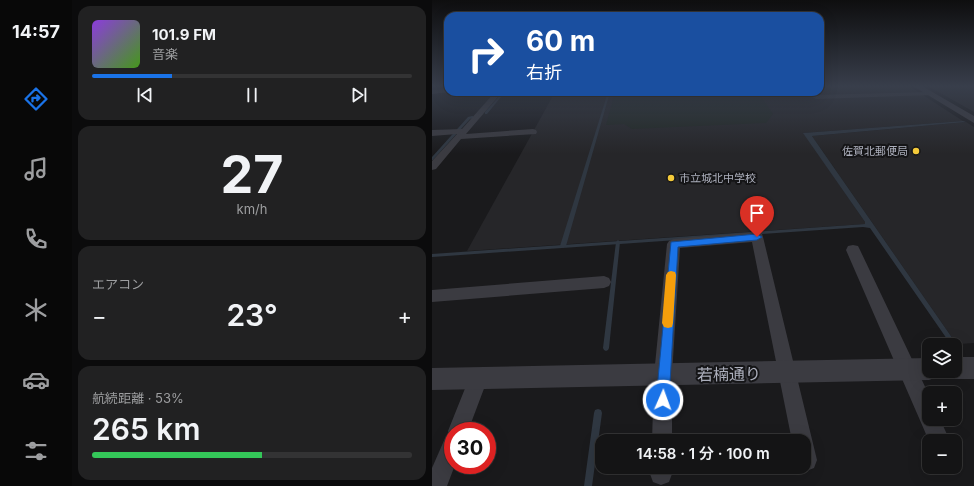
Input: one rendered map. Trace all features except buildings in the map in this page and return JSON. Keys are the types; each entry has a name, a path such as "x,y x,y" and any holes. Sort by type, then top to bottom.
{"street":[{"path":"432,167 459,133 483,109"},
{"path":"955,109 974,120"},
{"path":"432,133 533,132"},
{"path":"662,434 664,375 674,244 757,237 801,434"},
{"path":"852,250 922,402"},
{"path":"432,296 604,282"},
{"path":"962,368 974,368"},
{"name":"若楠通り","path":"432,379 922,369"},
{"path":"462,422 479,378"},
{"path":"436,486 444,465"}],"shaded area":[{"name":"市立城北中学校","path":"546,109 944,109 963,121 804,133 865,224 467,251"},
{"path":"610,109 769,109 773,114 766,123 632,129 624,124 606,125"},
{"path":"966,122 974,127 974,343 962,344 962,338 952,338 812,136"},
{"path":"966,122 812,136 952,338 946,338 870,228 863,227 432,257 432,254 865,224 803,133"}],"waterway":[{"path":"486,113 490,109"},
{"path":"563,246 604,109"},
{"path":"432,159 469,118 472,117"},
{"path":"606,348 618,242"},
{"path":"588,486 598,413"}],"slow traffic":[{"path":"668,323 671,275"}],"place":[{"name":"佐賀北郵便局","path":"916,151"},
{"name":"市立城北中学校","path":"671,178"}],"route":[{"path":"663,400 674,244 757,237"}]}
